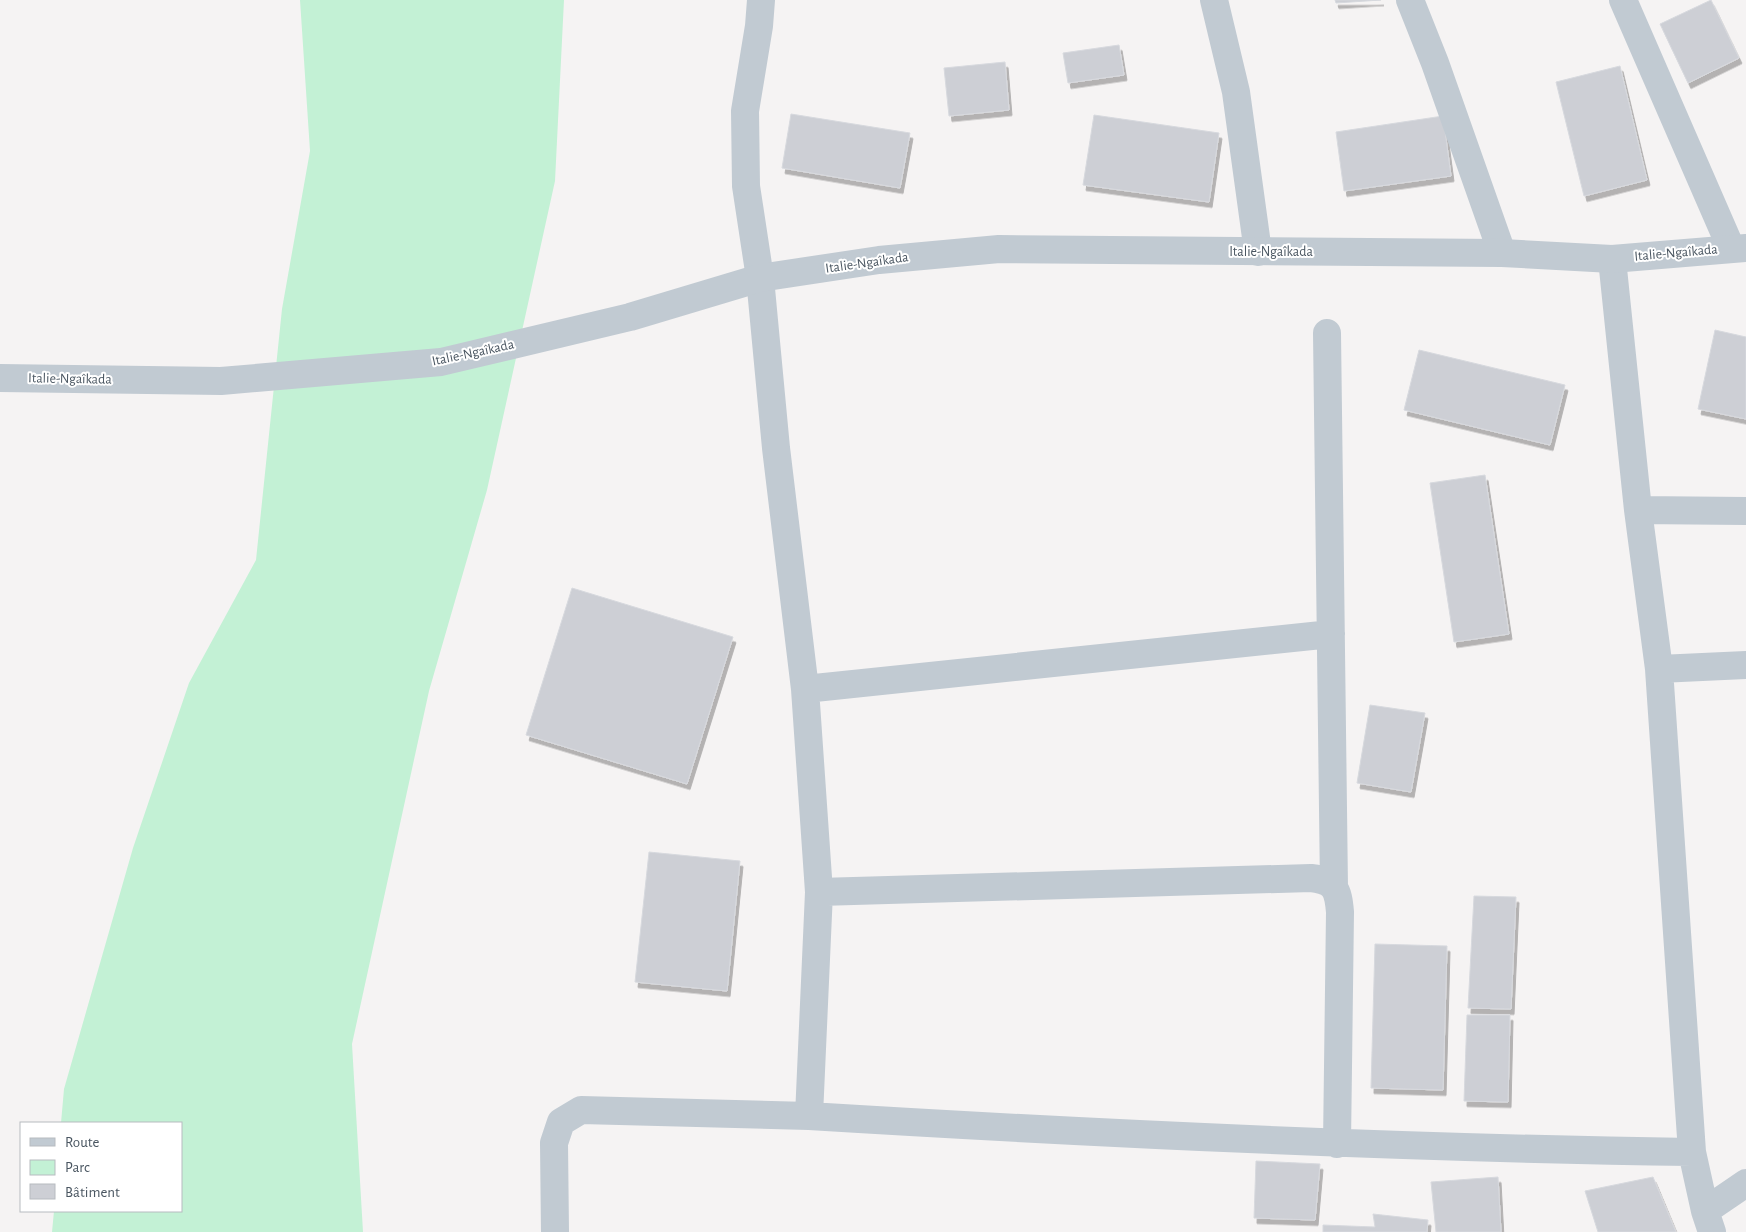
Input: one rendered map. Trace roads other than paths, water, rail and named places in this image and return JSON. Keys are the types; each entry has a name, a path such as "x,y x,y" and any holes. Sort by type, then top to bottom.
{"street":[{"path":"761,0 745,111 746,186 760,278 776,448 805,689 818,892 809,1116"},
{"path":"1214,0 1236,92 1258,252"},
{"path":"1410,0 1435,63 1502,253"},
{"path":"1623,0 1739,248"},
{"name":"Italie-Ngaîkada","path":"0,378 222,381 441,362 630,317 760,278 879,260 998,249 1502,253 1612,259 1739,248"},
{"path":"1612,259 1638,510 1659,670 1692,1152 1709,1222"},
{"path":"1327,333 1334,888"},
{"path":"1638,510 1746,511"},
{"path":"805,689 1331,634"},
{"path":"1659,670 1746,665"},
{"path":"818,892 1311,878 1325,880 1334,888 1339,896 1340,912 1337,1144"},
{"path":"555,1232 554,1143 561,1122 581,1110 809,1116 1337,1144 1520,1150 1692,1152"},
{"path":"1709,1222 1746,1182"}]}
